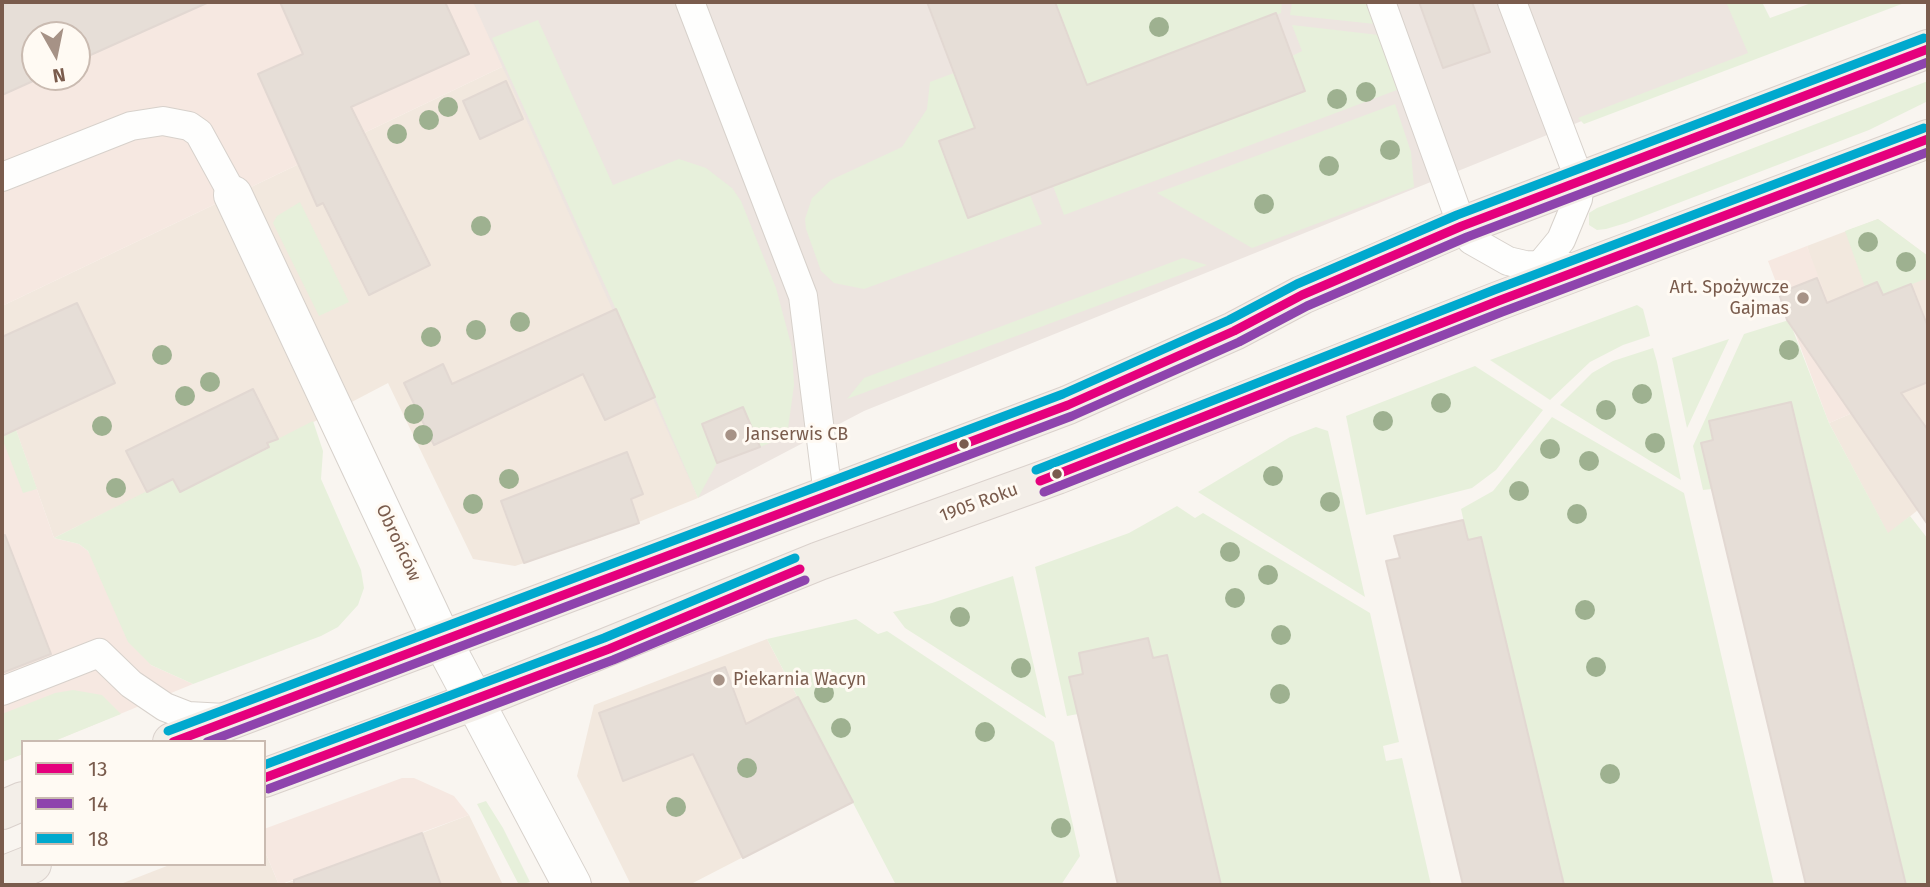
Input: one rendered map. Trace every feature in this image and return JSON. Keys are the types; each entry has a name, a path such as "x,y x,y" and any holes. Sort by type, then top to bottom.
{"main road":[{"path":"177,740 1135,377 1302,295 1462,226 1928,49"},
{"name":"1905 Roku","path":"266,777 474,701 819,561 1057,475 1498,302 1928,139"},
{"path":"2,810 21,803"},
{"path":"2,876 27,866"}],"street":[{"name":"Obrońców","path":"233,195 442,640 572,885"}],"lane":[{"path":"690,2 803,296 828,495"},
{"path":"1381,2 1462,226 1471,240 1508,261 1541,266 1599,265"},
{"path":"1498,302 1541,266 1562,240 1578,198 1580,181 1512,2"},
{"path":"2,177 131,126 163,121 189,126 199,133 233,195"},
{"path":"2,691 99,653 131,684 165,708 188,716 231,718"}],"shaded area":[{"path":"2,2 475,2 504,66 2,306"},
{"path":"473,2 1733,2 1755,51 864,411 698,498"},
{"path":"504,66 635,351 698,498 599,538 515,566 473,559 388,383 180,492 173,479 54,538 2,390 2,306"},
{"path":"1878,219 1928,256 1928,502 1888,534 1829,423 1850,414 1836,379 1817,278 1807,246"},
{"path":"1807,246 1854,372 1836,379 1850,414 1829,423 1768,261"},
{"path":"2,390 54,538 79,544 88,551 151,665 193,684 57,740 21,740 21,755 2,762"},
{"path":"767,639 852,801 689,885 631,885 577,776 594,705"},
{"path":"402,778 414,778 454,796 469,815 279,885 266,854 266,828"},
{"path":"469,815 503,885 281,885 422,833"},
{"path":"266,854 279,885 118,885 167,866 266,866"}],"green space":[{"path":"1055,2 1282,2 1281,13 1087,85"},
{"path":"1292,2 1367,2 1375,24 1290,15"},
{"path":"1726,2 1762,2 1770,18 1814,2 1907,2 1584,124 1578,118 1748,53"},
{"path":"538,20 613,185 679,159 706,168 732,188 741,201 776,288 792,348 794,385 787,436 760,447 743,407 702,424 717,463 698,498 635,351 492,38"},
{"path":"1292,25 1379,35 1397,90 1064,215 1053,186 1305,91 1292,56 1302,51"},
{"path":"954,73 975,128 939,141 968,218 1030,195 1042,224 864,289 834,283 821,271 806,229 805,219 812,198 831,180 902,147 927,109 930,82"},
{"path":"1928,81 1928,101 1869,130 1626,223 1597,230 1589,225 1589,213 1597,208"},
{"path":"1395,104 1411,152 1414,187 1252,248 1157,193"},
{"path":"300,202 349,302 319,316 273,223 277,216"},
{"path":"1878,219 1928,256 1928,278 1883,295 1877,282 1865,287 1845,231"},
{"path":"1183,258 1207,265 847,399 864,378"},
{"path":"1637,305 1643,309 1650,336 1623,345 1590,362 1550,400 1490,360"},
{"path":"1789,320 1829,423 1888,533 1910,516 1928,539 1928,885 1906,885 1796,421 1776,405 1710,421 1713,440 1701,443 1712,489 1703,490 1693,446 1744,334"},
{"path":"1729,339 1687,428 1672,358"},
{"path":"1653,348 1681,480 1560,405 1592,373 1613,361"},
{"path":"1475,366 1543,410 1496,470 1472,488 1366,515 1346,416"},
{"path":"2,390 37,489 23,493 2,438"},
{"path":"1552,417 1684,493 1774,885 1564,885 1481,538 1468,540 1461,509 1493,491"},
{"path":"313,421 323,451 321,479 361,570 364,588 358,605 338,627 321,636 193,684 151,665 128,642 88,551 79,544 54,538 173,478 180,491 269,448 268,444"},
{"path":"1316,427 1328,431 1365,597 1198,492 1290,437"},
{"path":"1177,506 1195,518 1203,513 1370,613 1399,742 1383,746 1386,761 1402,758 1431,885 1221,885 1167,655 1153,658 1148,638 1079,653 1083,674 1069,677 1078,714 1067,716 1035,567 1129,533"},
{"path":"1013,576 1046,718 905,628 893,612 932,603"},
{"path":"856,619 878,634 887,631 1054,742 1080,856 1061,885 896,885 767,639"},
{"path":"73,690 102,695 121,714 57,740 21,740 21,755 2,762 2,714 55,693"},
{"path":"486,801 530,882 519,885 477,804"}],"building":[{"path":"2,2 209,2 91,55 91,21 21,21 21,86 2,95"},
{"path":"280,2 445,2 469,54 351,107 430,265 369,295 323,203 317,206 258,74 303,54"},
{"path":"927,2 1055,2 1087,85 1276,13 1305,91 968,218 939,141 975,128"},
{"path":"1419,2 1472,2 1490,52 1443,68"},
{"path":"506,81 523,119 480,139 463,101"},
{"path":"1817,278 1827,303 1877,282 1883,295 1911,284 1928,327 1928,382 1901,393 1928,430 1928,525 1787,320 1779,293"},
{"path":"77,303 115,383 2,436 2,337"},
{"path":"616,309 655,397 605,420 583,374 434,445 404,383 443,364 452,384"},
{"path":"253,389 278,439 267,443 269,447 180,492 173,479 147,492 126,451"},
{"path":"1791,402 1906,885 1806,885 1716,507 1701,443 1713,440 1709,421"},
{"name":"Janserwis CB","path":"743,407 760,447 717,463 702,424"},
{"path":"627,452 643,494 631,499 639,523 524,563 501,501"},
{"path":"1463,520 1468,540 1481,537 1564,885 1463,885 1386,561 1400,558 1394,536"},
{"path":"5,535 51,654 2,673 2,536"},
{"path":"1148,638 1153,658 1167,655 1221,885 1118,885 1069,677 1083,674 1079,653"},
{"path":"725,667 746,724 798,697 853,802 743,858 693,754 623,781 599,713"},
{"path":"422,833 441,885 294,885 294,880"}],"transit line":[{"name":"18","path":"168,731 1063,394 1229,320 1297,284 1457,215 1924,38"},
{"name":"13","path":"178,740 1068,405 1234,331 1302,295 1462,226 1928,49"},
{"name":"14","path":"212,740 1072,416 1239,342 1307,306 1467,237 1928,62"},
{"name":"18","path":"1036,470 1494,290 1924,128"},
{"name":"13","path":"1040,481 1498,301 1928,139"},
{"name":"14","path":"1044,492 1502,312 1928,152"},
{"name":"18","path":"266,764 604,638 795,558"},
{"name":"13","path":"266,777 609,649 800,569"},
{"name":"14","path":"268,789 613,660 805,580"}],"place":[{"name":"Art. Spożywcze Gajmas","path":"1803,298"},
{"name":"Janserwis CB","path":"731,435"},
{"name":"Piekarnia Wacyn","path":"719,680"}]}
